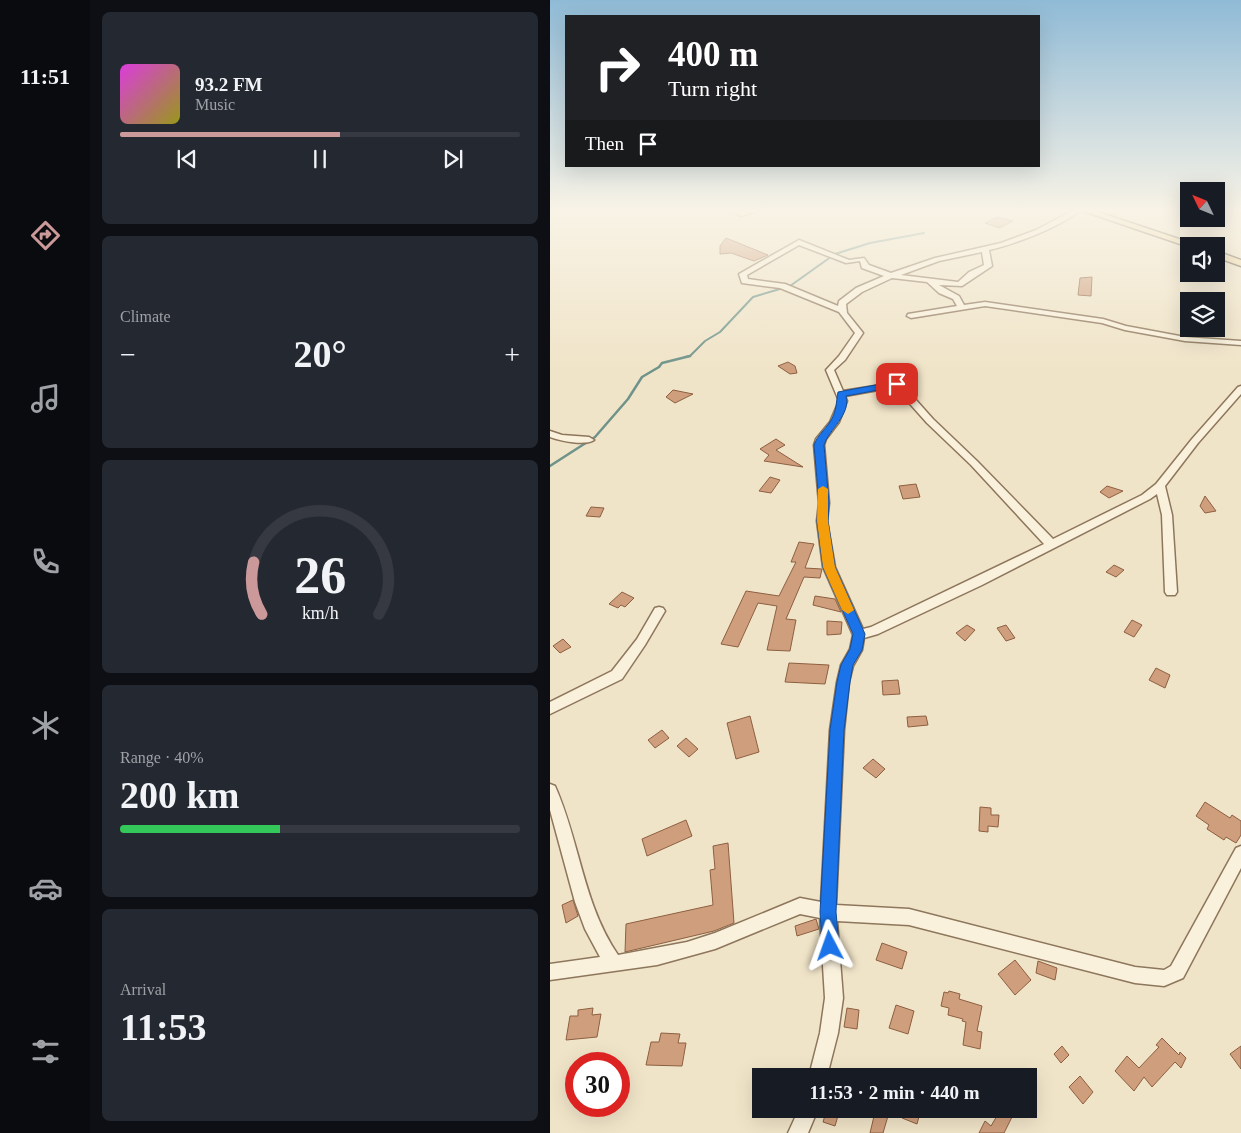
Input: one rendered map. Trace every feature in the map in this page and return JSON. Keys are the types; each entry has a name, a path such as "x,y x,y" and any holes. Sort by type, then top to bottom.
{"street":[{"path":"761,264 743,274 744,281 782,286 842,310 859,333 840,360 833,364 830,370 843,401 834,422 821,439 819,445 824,503 822,521 829,567 859,634 856,650 847,665 843,682 837,730 828,912 834,998 829,1033 820,1068"},
{"path":"865,264 869,269 893,276 959,284 972,274 988,266 988,264"},
{"path":"842,310 844,301 859,290 923,264"},
{"path":"933,282 942,291 956,298 961,307"},
{"path":"911,316 985,304 1056,313 1185,339 1225,341 1241,344"},
{"path":"841,394 897,384 930,421 974,462 1052,545"},
{"path":"859,634 874,631 1052,545 1146,497 1160,486 1195,441 1241,388"},
{"path":"550,434 560,438 589,440"},
{"path":"1160,486 1167,515 1171,592"},
{"path":"550,708 617,675 641,642 659,611"},
{"path":"550,791 566,838 590,924 597,940 614,964"},
{"path":"550,972 657,958 715,941 800,906 828,912 909,917 1135,975 1164,978 1177,972 1241,853"},
{"path":"798,1133 805,1118"}],"building":[{"path":"1092,277 1091,296 1078,295 1080,278"},
{"path":"788,362 795,366 797,373 790,374 778,366"},
{"path":"673,390 693,394 675,403 666,397"},
{"path":"776,439 785,445 776,450 803,467 764,461 769,455 760,449"},
{"path":"770,477 780,480 771,493 759,491"},
{"path":"916,484 920,497 903,499 899,486"},
{"path":"1107,486 1123,491 1109,498 1100,492"},
{"path":"1205,496 1216,511 1205,513 1200,506"},
{"path":"591,507 604,508 600,517 586,516"},
{"path":"799,542 814,544 805,568 822,569 820,578 804,577 786,619 796,620 790,651 767,650 777,606 758,603 738,647 721,644 746,591 779,596 796,562 791,562"},
{"path":"1114,565 1124,570 1116,577 1106,572"},
{"path":"622,592 634,598 625,607 621,605 618,608 609,604"},
{"path":"815,596 835,599 841,612 813,605"},
{"path":"1132,620 1142,625 1134,637 1124,632"},
{"path":"827,621 842,622 841,634 827,635"},
{"path":"967,625 975,630 965,641 956,633"},
{"path":"1006,625 1015,638 1006,641 997,628"},
{"path":"563,639 571,647 560,653 553,646"},
{"path":"789,663 829,665 825,684 785,682"},
{"path":"1156,668 1170,675 1165,688 1149,680"},
{"path":"898,680 900,694 883,695 882,681"},
{"path":"750,716 759,752 736,759 727,723"},
{"path":"926,716 928,725 908,727 907,717"},
{"path":"662,730 669,738 655,748 648,740"},
{"path":"686,738 698,749 689,757 677,746"},
{"path":"873,759 885,769 876,778 863,768"},
{"path":"1205,802 1230,818 1232,815 1241,821 1241,835 1236,843 1226,837 1224,840 1207,829 1209,825 1196,816"},
{"path":"980,807 991,808 991,815 999,815 998,827 988,826 988,832 979,831"},
{"path":"686,820 692,836 647,856 642,839"},
{"path":"728,843 734,923 714,931 625,952 626,924 713,905 710,870 715,869 713,846"},
{"path":"573,900 578,916 566,923 562,905"},
{"path":"816,919 819,929 797,936 795,926"},
{"path":"882,943 907,952 902,969 876,960"},
{"path":"1015,960 1031,980 1015,995 998,974"},
{"path":"1038,961 1057,968 1055,980 1036,973"},
{"path":"949,991 960,994 959,999 982,1006 977,1031 982,1032 980,1049 963,1045 966,1022 962,1021 963,1019 948,1015 949,1008 941,1006 944,992 948,993"},
{"path":"896,1005 914,1011 908,1034 889,1028"},
{"path":"593,1008 592,1015 601,1014 597,1037 566,1040 570,1016 578,1016 578,1010"},
{"path":"847,1008 859,1010 857,1029 844,1027"},
{"path":"661,1033 680,1034 678,1043 686,1043 682,1066 646,1065 651,1042 659,1042"},
{"path":"1162,1038 1179,1055 1180,1052 1186,1058 1181,1068 1175,1062 1152,1087 1144,1077 1134,1091 1115,1071 1127,1056 1139,1068 1159,1047 1156,1045"},
{"path":"1062,1046 1069,1055 1061,1063 1054,1054"},
{"path":"1241,1046 1241,1069 1230,1054"},
{"path":"1080,1076 1093,1092 1083,1104 1069,1087"},
{"path":"824,1118 837,1118 835,1126 823,1122"},
{"path":"874,1118 887,1118 883,1133 870,1133"},
{"path":"902,1118 919,1118 917,1124"},
{"path":"996,1118 1012,1118 1004,1133 979,1133 985,1121 991,1126"}],"waterway":[{"path":"690,356 705,341 720,332 753,297 790,286 821,264"},
{"path":"550,466 595,437 628,399 642,377 659,367 662,363 690,356"},
{"path":"685,357 690,356"}],"slow traffic":[{"path":"823,489 822,521 829,567 848,610"}],"route":[{"path":"830,946 828,912 837,730 843,682 847,665 856,650 859,634 829,567 822,521 824,503 819,445 821,439 834,422 843,401 841,394 897,384"}]}
